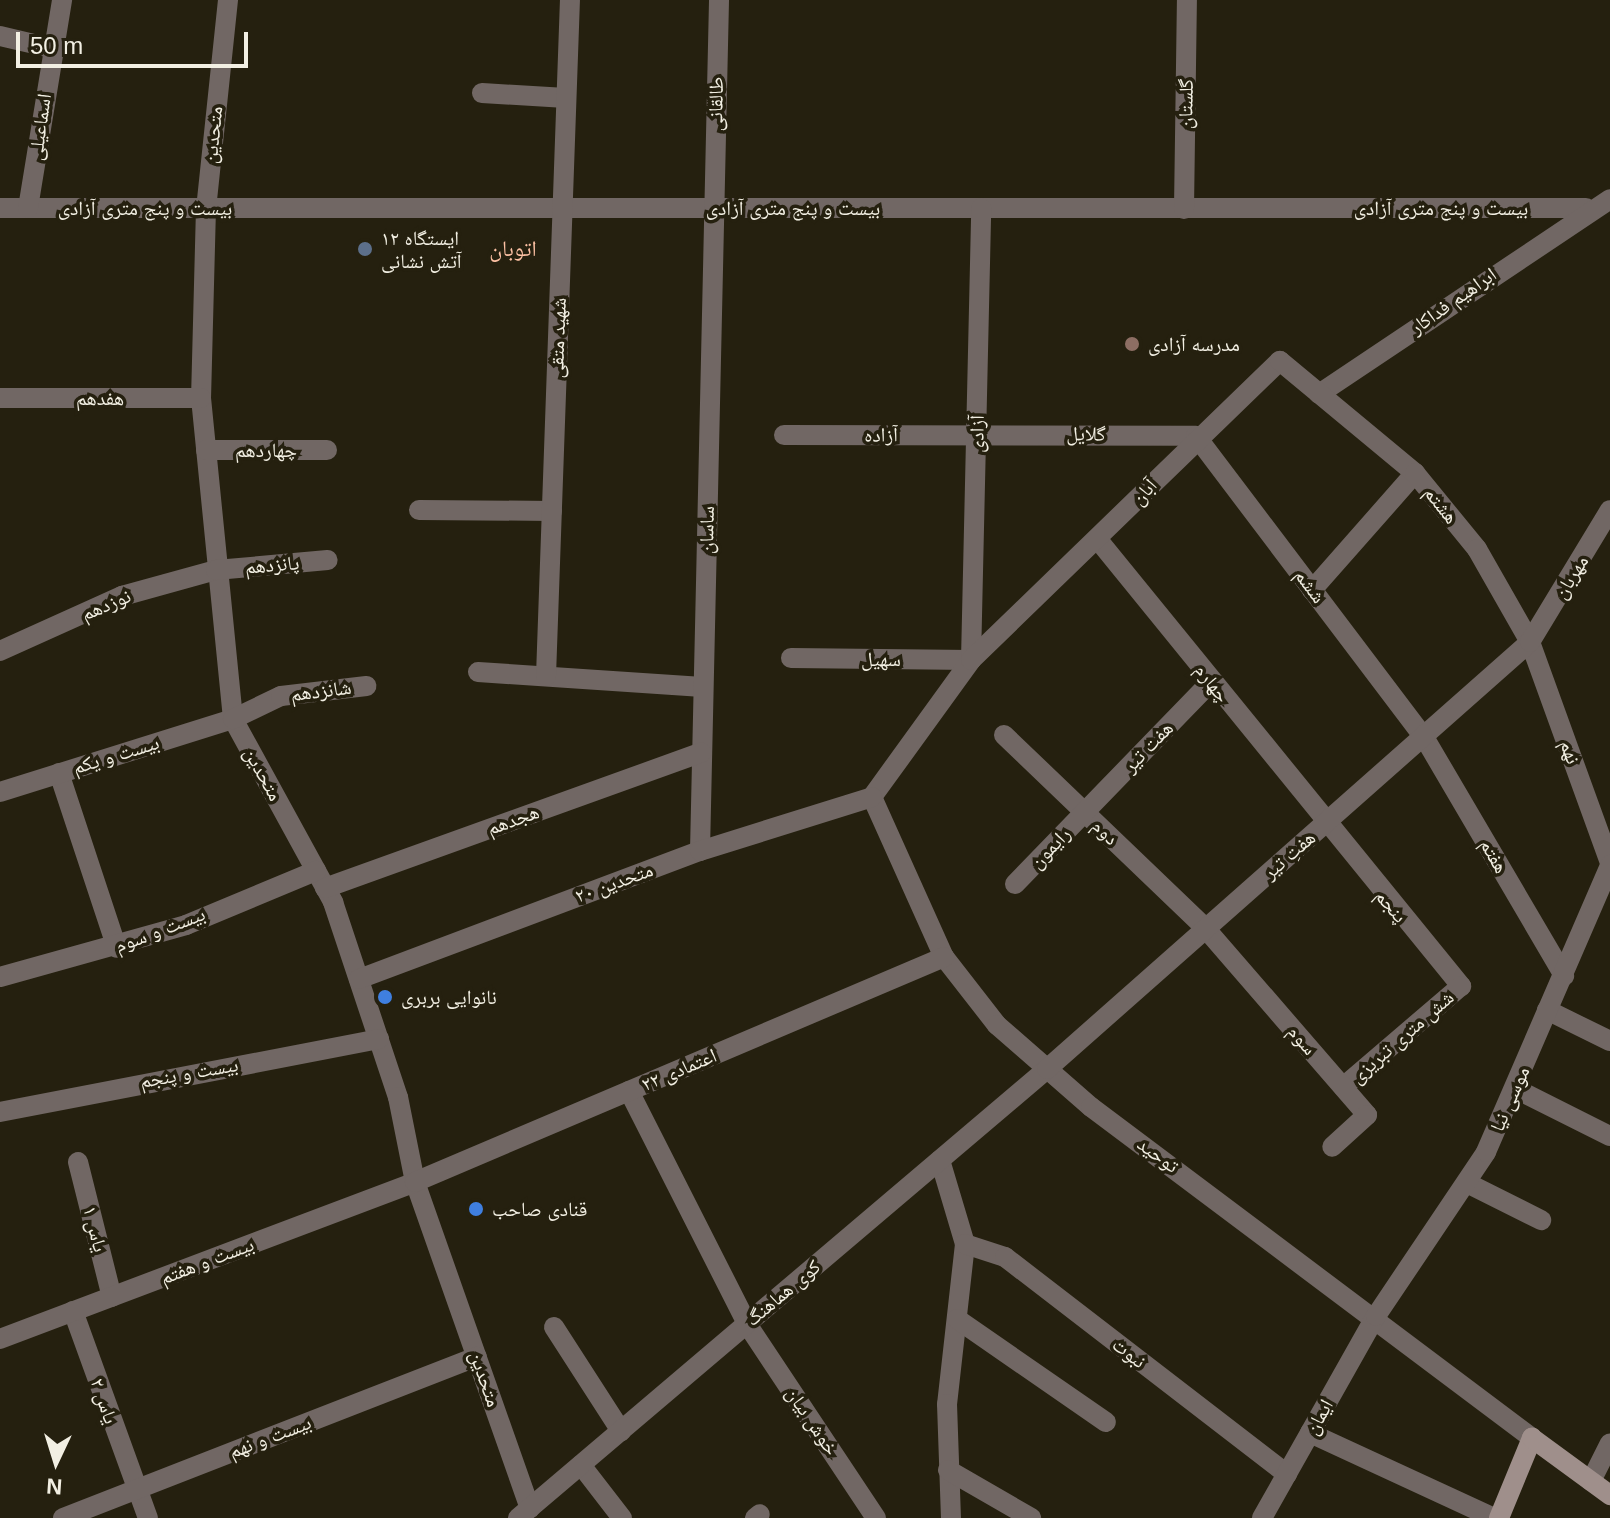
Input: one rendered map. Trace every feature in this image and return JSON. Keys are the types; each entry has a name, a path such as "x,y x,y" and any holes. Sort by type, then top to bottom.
{"main road":[{"path":"1497,1518 1532,1438 1610,1495"}],"street":[{"name":"اسماعیلی","path":"28,208 51,48 62,0"},
{"name":"متحدین","path":"228,0 206,208 201,398 233,719 321,880 359,979 379,1039 415,1182 477,1357 524,1513"},
{"name":"شهید متقی","path":"546,676 570,0"},
{"name":"طالقانی","path":"714,208 719,0"},
{"name":"گلستان","path":"1184,209 1187,0"},
{"path":"0,36 51,48"},
{"path":"482,93 566,98"},
{"path":"1586,208 1610,199"},
{"name":"بیست و پنج متری آزادی","path":"0,208 1586,208"},
{"name":"ساسان","path":"700,851 714,208"},
{"name":"آزادی","path":"971,660 981,208"},
{"name":"ابراهیم فداکار","path":"1319,394 1586,208"},
{"name":"آبان","path":"872,797 971,660 1099,541 1196,436 1280,361 1319,394"},
{"name":"هشتم","path":"1319,394 1415,473 1477,549 1530,642"},
{"name":"هفدهم","path":"0,398 201,398"},
{"name":"آزاده","path":"784,435 977,433"},
{"name":"گلایل","path":"977,433 1196,436"},
{"name":"ششم","path":"1196,436 1424,737"},
{"name":"چهاردهم","path":"206,450 327,450"},
{"path":"1312,590 1415,473"},
{"path":"419,510 552,511"},
{"name":"مهربان","path":"1530,642 1610,510"},
{"name":"چهارم","path":"1099,541 1324,824"},
{"name":"پانزدهم","path":"216,570 328,560"},
{"name":"نوزدهم","path":"0,651 122,596 216,570"},
{"name":"هفتِ تیر","path":"1047,1069 1530,642"},
{"name":"نهم","path":"1530,642 1610,864"},
{"name":"سهیل","path":"791,658 971,660"},
{"path":"478,672 703,687"},
{"name":"هفت تیر","path":"1085,812 1211,682"},
{"name":"شانزدهم","path":"233,719 281,696 366,686"},
{"name":"بیست و یکم","path":"0,792 233,719"},
{"name":"دوم","path":"1004,735 1206,929"},
{"name":"هفتم","path":"1424,737 1564,976"},
{"name":"هجدهم","path":"321,880 701,753"},
{"path":"59,773 117,948"},
{"name":"متحدین ۲۰","path":"359,979 700,851 872,797"},
{"name":"توحید","path":"872,797 944,957 997,1025 1047,1069 1376,1316 1532,1438"},
{"name":"رایمون","path":"1015,884 1085,812"},
{"name":"پنجم","path":"1324,824 1461,986"},
{"name":"موسی نیا","path":"1376,1316 1467,1183 1516,1089 1547,1010 1605,900 1610,864"},
{"name":"بیست و سوم","path":"0,977 117,948 321,880"},
{"name":"سوم","path":"1206,929 1367,1115 1332,1147"},
{"name":"اعتمادی ۲۲","path":"415,1182 944,957"},
{"name":"شش متری تبریزی","path":"1343,1087 1461,986"},
{"path":"1547,1010 1610,1041"},
{"name":"بیست و پنجم","path":"0,1112 379,1039"},
{"name":"کوی هماهنگ","path":"524,1513 1047,1069"},
{"path":"1516,1089 1610,1136"},
{"name":"خوش بیان","path":"629,1091 747,1324 876,1518"},
{"path":"940,1160 965,1244 948,1470 951,1518"},
{"name":"یاس ۱","path":"78,1162 112,1297"},
{"name":"بیست و هفتم","path":"0,1339 415,1182"},
{"path":"1467,1183 1541,1220"},
{"name":"نبوت","path":"965,1244 1005,1257 1287,1474"},
{"name":"یاس ۲","path":"73,1311 134,1490 148,1518"},
{"name":"ایمان","path":"1262,1518 1376,1316"},
{"path":"957,1319 1106,1422"},
{"path":"554,1327 621,1431"},
{"name":"بیست و نهم","path":"63,1518 477,1357"},
{"path":"1310,1433 1497,1518"},
{"path":"1591,1481 1610,1443"},
{"path":"581,1465 622,1518"},
{"path":"948,1470 1031,1518"}],"place":[{"name":"ایستگاه ۱۲ آتش نشانی","path":"365,249"},
{"name":"مدرسه آزادی","path":"1132,344"},
{"name":"نانوایی بربری","path":"385,997"},
{"name":"قنادی صاحب","path":"476,1209"}],"district":[{"name":"اتوبان","path":"513,249"}]}
